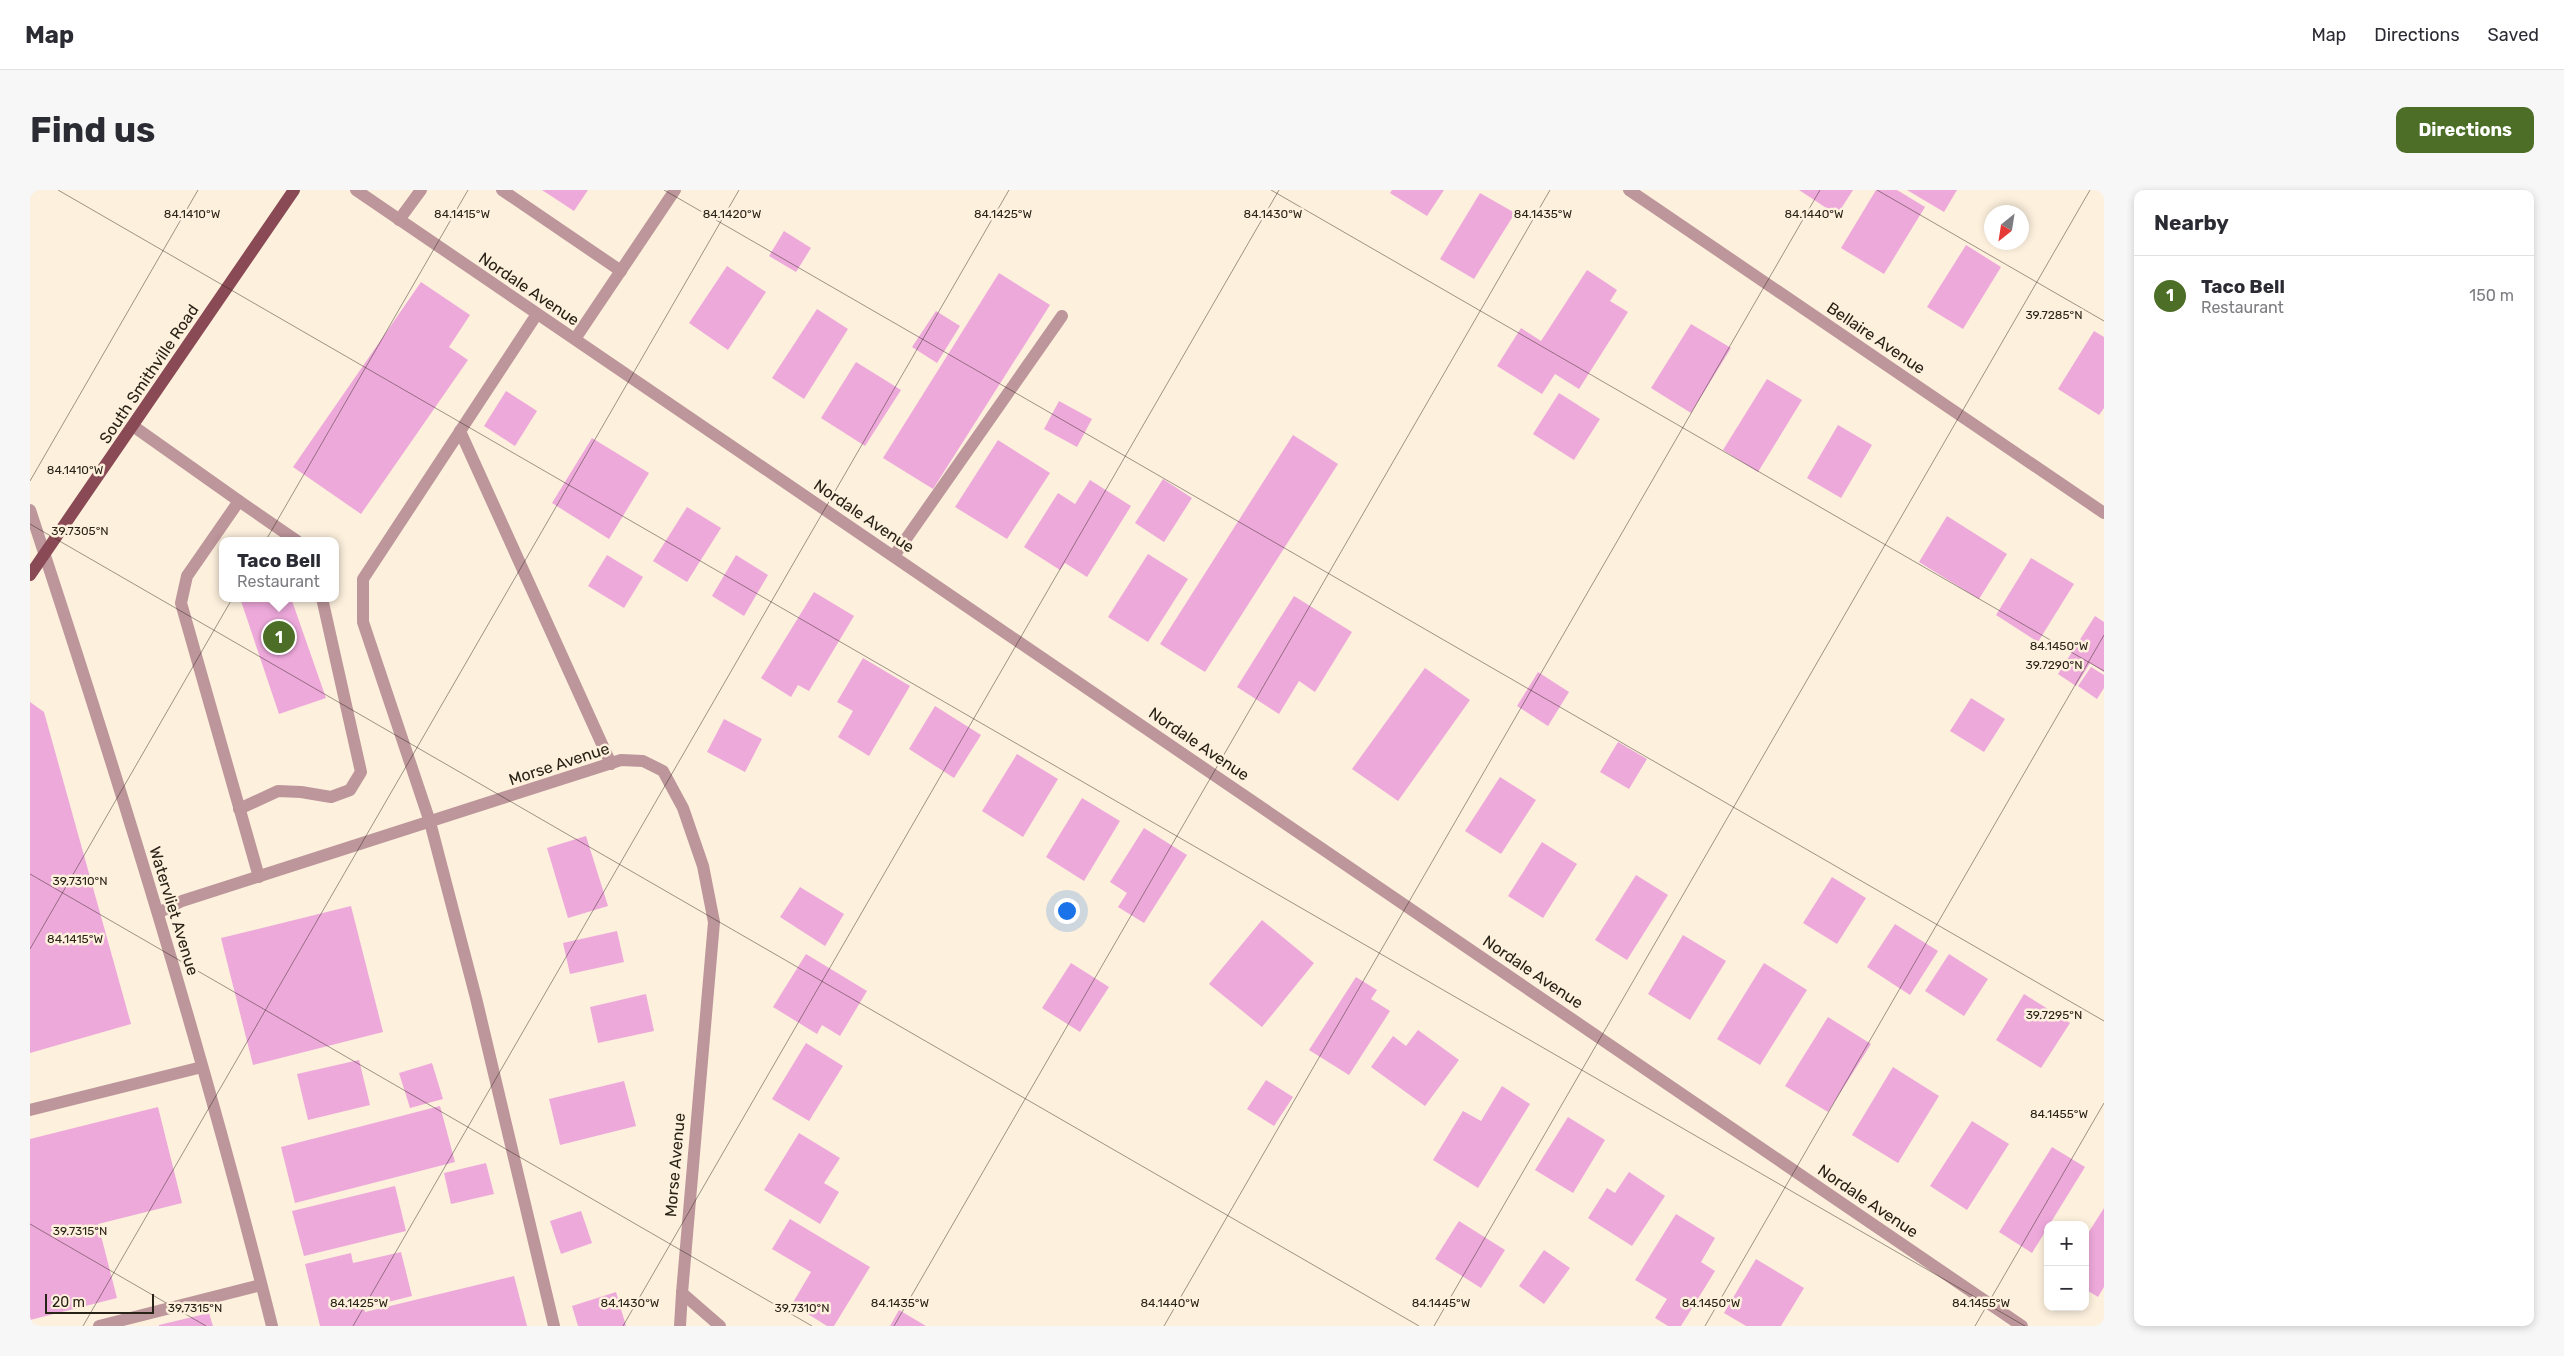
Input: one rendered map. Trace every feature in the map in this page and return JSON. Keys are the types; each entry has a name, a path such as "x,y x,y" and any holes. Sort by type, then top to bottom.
{"main road":[{"name":"South Smithville Road","path":"30,575 133,426 290,191"}],"street":[{"name":"Nordale Avenue","path":"356,190 2022,1326"},
{"path":"399,220 421,190"},
{"path":"502,190 621,271"},
{"path":"574,339 675,190"},
{"name":"Bellaire Avenue","path":"1629,190 2104,513"},
{"path":"537,314 363,579 363,622 430,822 478,1007 554,1326"},
{"path":"894,556 1062,316"},
{"path":"133,426 291,537"},
{"path":"460,431 611,764"},
{"path":"239,501 187,576 181,604 259,877"},
{"name":"Watervliet Avenue","path":"30,510 158,912 272,1326"},
{"path":"239,809 278,791 331,797 350,790 361,772 323,602"},
{"name":"Morse Avenue","path":"158,912 182,901 621,760 643,761 663,771 683,808 703,866 714,922 680,1326"},
{"path":"30,1110 202,1067"},
{"path":"100,1326 262,1285"},
{"path":"682,1293 720,1326"}],"building":[{"path":"542,190 588,190 574,211"},
{"path":"1392,190 1444,190 1427,216 1390,193"},
{"path":"1799,190 1853,190 1837,215"},
{"path":"1876,190 1897,190 1925,207 1884,274 1841,248"},
{"path":"1907,190 1957,190 1944,212"},
{"path":"1480,193 1515,213 1474,279 1440,259"},
{"path":"784,231 811,248 796,272 769,256"},
{"path":"1966,245 2001,267 1963,329 1927,307"},
{"path":"727,266 766,292 728,350 689,323"},
{"path":"1587,270 1617,290 1610,301 1628,312 1579,389 1555,374 1542,394 1497,366 1521,328 1541,341"},
{"path":"999,273 1050,305 933,489 883,458"},
{"path":"421,282 470,315 449,347 468,360 361,514 293,467"},
{"path":"817,309 848,329 804,399 772,378"},
{"path":"936,311 960,326 937,363 912,347"},
{"path":"1691,324 1731,348 1691,413 1651,388"},
{"path":"2094,331 2104,337 2104,408 2099,415 2058,389"},
{"path":"856,362 901,390 865,446 821,418"},
{"path":"1767,379 1802,400 1758,472 1723,450"},
{"path":"506,391 537,411 515,446 484,426"},
{"path":"1559,393 1600,419 1574,460 1533,434"},
{"path":"1059,401 1092,419 1077,447 1044,429"},
{"path":"1838,425 1872,445 1841,498 1807,478"},
{"path":"1293,435 1338,464 1205,672 1160,644"},
{"path":"592,438 649,473 609,539 552,503"},
{"path":"998,440 1050,473 1007,539 955,507"},
{"path":"1163,479 1192,498 1164,542 1135,523"},
{"path":"1090,480 1131,506 1087,577 1065,563 1060,570 1024,547 1058,493 1075,504"},
{"path":"687,507 721,528 687,582 653,561"},
{"path":"1947,516 2007,554 1979,599 1919,562"},
{"path":"1148,554 1188,579 1148,642 1108,617"},
{"path":"607,555 643,577 624,608 588,586"},
{"path":"736,555 768,575 744,616 712,596"},
{"path":"2031,558 2074,584 2038,642 1996,615"},
{"path":"814,592 854,616 809,691 798,685 791,697 761,678"},
{"path":"1294,596 1352,632 1315,692 1299,681 1279,714 1237,687"},
{"path":"241,602 292,602 326,698 279,714"},
{"path":"2095,616 2104,622 2104,672 2090,663 2076,686 2058,674"},
{"path":"863,658 910,686 869,756 838,737 853,711 837,702"},
{"path":"2091,667 2104,675 2104,688 2097,699 2078,686"},
{"path":"1425,668 1470,700 1398,801 1352,769"},
{"path":"1538,672 1569,692 1548,726 1517,706"},
{"path":"1971,698 2005,719 1984,752 1950,731"},
{"path":"30,702 44,712 131,1024 30,1053"},
{"path":"935,706 981,735 954,778 909,749"},
{"path":"724,719 762,739 745,772 707,752"},
{"path":"1618,742 1647,759 1629,789 1600,772"},
{"path":"1017,754 1058,779 1023,837 982,811"},
{"path":"1500,777 1536,800 1501,854 1465,831"},
{"path":"1082,798 1120,821 1084,881 1046,857"},
{"path":"1144,828 1187,855 1144,923 1118,907 1127,893 1110,882"},
{"path":"586,836 608,906 568,918 547,848"},
{"path":"1542,842 1577,864 1543,918 1508,896"},
{"path":"1636,875 1668,895 1627,960 1595,940"},
{"path":"1832,877 1866,898 1837,944 1803,923"},
{"path":"800,887 844,914 825,946 780,917"},
{"path":"351,906 383,1032 253,1065 221,938"},
{"path":"1262,920 1314,963 1262,1027 1209,984"},
{"path":"1895,924 1938,951 1910,995 1867,967"},
{"path":"617,931 624,962 570,974 563,943"},
{"path":"1683,935 1726,961 1690,1020 1648,994"},
{"path":"806,954 867,991 840,1036 822,1025 817,1034 773,1007"},
{"path":"1949,954 1988,979 1964,1016 1925,991"},
{"path":"1071,963 1109,987 1080,1032 1042,1008"},
{"path":"1764,963 1807,990 1760,1065 1717,1039"},
{"path":"1356,977 1377,990 1371,999 1390,1011 1349,1075 1309,1050"},
{"path":"646,994 654,1031 598,1043 590,1007"},
{"path":"2024,994 2070,1023 2041,1068 1996,1040"},
{"path":"1828,1017 1871,1044 1828,1112 1785,1086"},
{"path":"1418,1030 1459,1060 1425,1106 1371,1067 1393,1036 1406,1046"},
{"path":"806,1043 843,1066 809,1121 772,1099"},
{"path":"359,1060 370,1105 308,1120 297,1074"},
{"path":"432,1063 443,1099 410,1108 399,1073"},
{"path":"1893,1067 1939,1096 1898,1163 1852,1135"},
{"path":"1266,1080 1293,1097 1274,1126 1247,1109"},
{"path":"624,1081 636,1126 560,1145 549,1099"},
{"path":"1502,1086 1530,1104 1478,1188 1433,1160 1463,1111 1481,1121"},
{"path":"440,1106 455,1162 295,1203 281,1147"},
{"path":"158,1107 182,1203 98,1224 117,1298 30,1320 30,1139"},
{"path":"1568,1117 1605,1140 1573,1193 1535,1170"},
{"path":"1972,1121 2009,1144 1967,1210 1930,1186"},
{"path":"799,1133 840,1158 824,1183 839,1192 820,1224 764,1190"},
{"path":"2052,1147 2085,1167 2052,1221 2044,1221 2044,1234 2032,1253 1999,1232"},
{"path":"486,1163 494,1194 451,1204 444,1173"},
{"path":"1629,1172 1665,1196 1632,1246 1588,1218 1607,1188 1615,1193"},
{"path":"395,1186 406,1231 304,1256 292,1211"},
{"path":"2104,1208 2104,1287 2098,1297 2089,1291 2089,1232"},
{"path":"581,1211 592,1243 561,1254 550,1221"},
{"path":"1676,1214 1715,1238 1701,1262 1715,1271 1681,1326 1668,1326 1655,1318 1667,1299 1635,1280"},
{"path":"790,1219 870,1267 834,1326 827,1326 792,1304 811,1272 772,1249"},
{"path":"1459,1221 1505,1250 1481,1288 1435,1259"},
{"path":"1544,1250 1570,1268 1544,1304 1519,1286"},
{"path":"401,1252 412,1296 364,1308 365,1312 514,1276 527,1326 320,1326 305,1264 351,1253 353,1263"},
{"path":"1756,1259 1804,1288 1781,1326 1746,1326 1724,1313"},
{"path":"616,1292 626,1326 578,1326 572,1306"},
{"path":"899,1310 926,1326 890,1326"},
{"path":"209,1313 213,1326 159,1326 159,1325"}],"place":[{"name":"Taco Bell","path":"279,637"}]}
